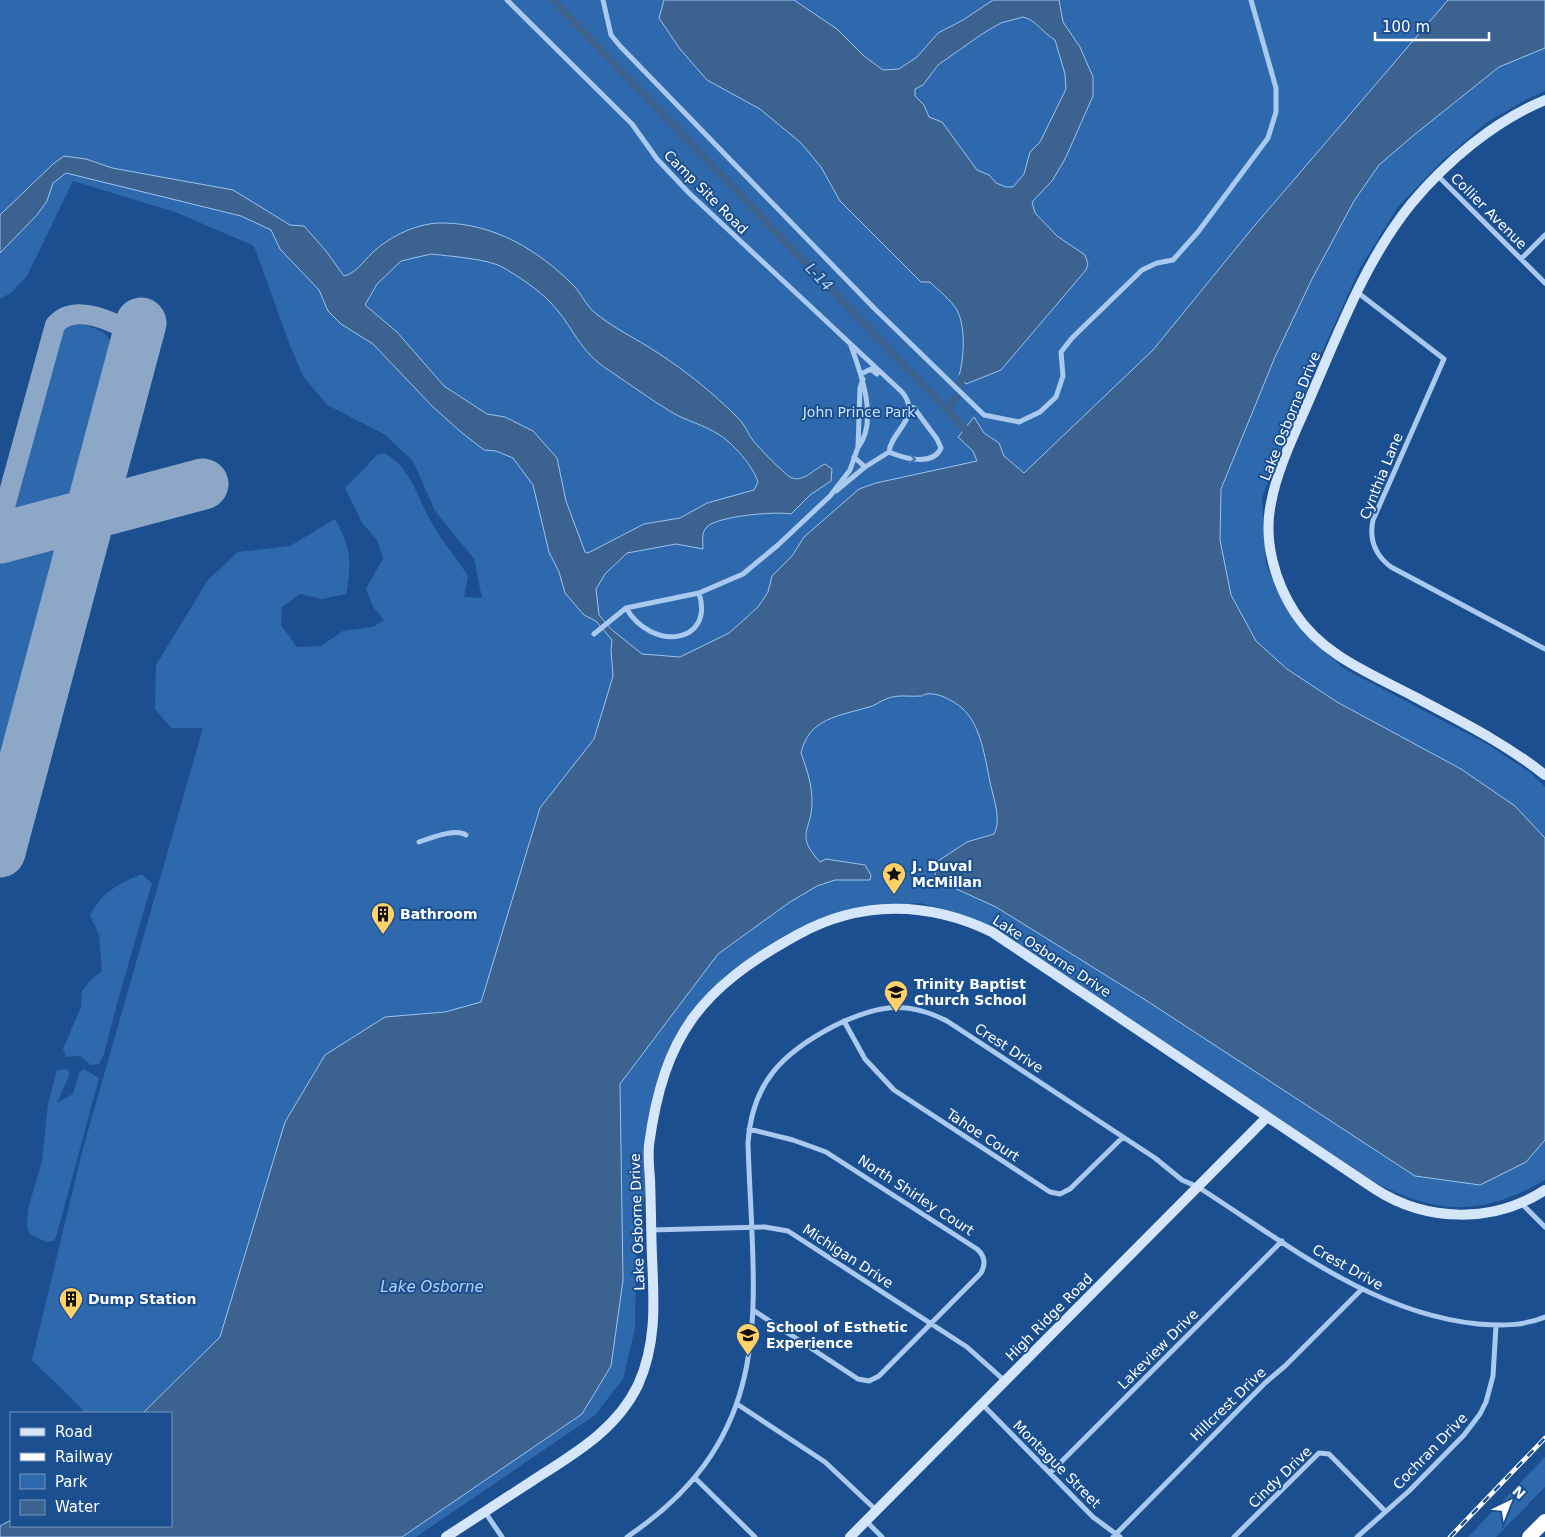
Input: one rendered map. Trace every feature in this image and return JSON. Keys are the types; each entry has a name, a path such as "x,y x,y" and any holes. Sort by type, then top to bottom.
{"highway":[{"path":"1529,1537 1545,1521"}],"street":[{"name":"Camp Site Road","path":"507,0 632,124 657,159 688,193 850,346 862,377 866,420 863,440 858,447 850,470 830,496 743,574 699,593 626,608 594,634"},
{"path":"603,0 611,35 620,46 874,308 984,415 1019,422 1040,412 1056,397 1063,376 1061,352 1072,338 1142,270 1157,263 1173,260 1198,232 1268,138 1276,112 1276,88 1251,0"},
{"name":"Lake Osborne Drive","path":"1545,100 1486,135 1438,176 1412,203 1389,233 1357,292 1291,443 1270,504 1275,571 1295,614 1323,645 1363,670 1502,743 1545,775"},
{"name":"Collier Avenue","path":"1438,176 1545,283"},
{"path":"1521,259 1545,235"},
{"name":"Cynthia Lane","path":"1357,292 1444,360 1373,520 1372,536 1376,551 1391,567 1545,649"},
{"path":"850,346 908,399 907,418 889,446 889,452"},
{"path":"862,377 870,369 881,377 883,376"},
{"path":"830,496 865,466 889,452 915,460 930,458 940,452 940,444 930,428 914,408 909,406"},
{"path":"854,458 865,466"},
{"path":"626,608 639,625 652,634 664,638 676,637 692,630 698,621 701,610 699,593"},
{"path":"419,842 452,834 463,833 466,835"},
{"name":"Lake Osborne Drive","path":"446,1537 587,1444 611,1424 630,1398 644,1370 653,1333 649,1146 661,1081 668,1061 688,1022 718,988 764,953 814,925 862,911 900,908 932,911 966,920 992,932 1379,1192 1413,1208 1442,1214 1473,1215 1521,1204 1545,1190"},
{"name":"Crest Drive","path":"627,1537 664,1510 695,1478 720,1442 737,1404 748,1366 753,1310 749,1130 758,1097 775,1068 799,1045 863,1012 896,1007 916,1009 935,1015 1123,1136 1160,1161 1182,1180 1198,1187 1361,1290 1426,1314 1496,1326"},
{"name":"Tahoe Court","path":"844,1021 865,1059 894,1090 1050,1192 1060,1194 1070,1189 1123,1136"},
{"name":"High Ridge Road","path":"850,1537 1267,1117"},
{"name":"North Shirley Court","path":"749,1130 793,1140 826,1152 981,1253 985,1263 981,1274 874,1380 864,1381 753,1310"},
{"path":"1521,1204 1545,1228"},
{"name":"Michigan Drive","path":"651,1230 776,1228 798,1236 967,1347 1005,1381"},
{"name":"Lakeview Drive","path":"1050,1473 1282,1241"},
{"name":"Hillcrest Drive","path":"1116,1536 1361,1290"},
{"path":"1496,1326 1523,1324 1545,1317"},
{"name":"Cochran Drive","path":"1357,1537 1409,1491 1464,1435 1480,1414 1486,1402 1493,1376 1496,1326"},
{"path":"737,1404 825,1462 876,1510"},
{"name":"Montague Street","path":"982,1404 1093,1517 1116,1536"},
{"name":"Cindy Drive","path":"1234,1537 1319,1452 1329,1454 1385,1511"},
{"path":"695,1478 755,1537"},
{"path":"485,1512 502,1537"},
{"path":"866,1521 882,1537"}],"green space":[{"name":"John Prince Park","path":"0,0 1545,0 1545,91 1527,99 1486,123 1441,162 1397,208 1359,270 1318,361 1262,497 1266,564 1292,618 1308,636 1343,668 1489,745 1532,774 1545,787 1545,1180 1499,1201 1479,1206 1458,1207 1438,1205 1395,1192 1371,1181 957,913 920,903 888,905 782,939 739,965 697,1005 679,1030 654,1092 649,1176 637,1231 635,1328 623,1379 595,1415 416,1537 0,1537 10,1527 172,1527 172,1412 83,1412 81,1408 32,1360 82,1152 203,728 171,728 155,709 156,665 208,580 238,552 290,546 335,519 344,538 349,555 346,594 322,599 300,594 282,607 281,625 297,647 321,646 343,631 373,627 384,620 373,607 366,589 383,558 377,540 363,524 345,488 377,455 384,453 402,467 437,532 468,576 464,597 482,598 474,559 435,511 413,461 384,434 327,405 303,376 254,246 175,212 73,181 27,276 11,293 0,299"},
{"path":"81,324 101,331 106,335 112,344 114,359 74,506 22,518 13,514 59,335 68,326"},
{"path":"62,535 0,775 0,561 5,555"},
{"path":"142,874 152,883 104,1054 99,1064 91,1065 80,1056 66,1057 63,1049 81,1007 82,991 102,971 99,935 90,915 100,900 112,890 125,881"},
{"path":"66,1069 70,1073 57,1103 73,1094 79,1073 84,1069 99,1078 57,1234 54,1241 46,1242 30,1234 27,1227 28,1209 42,1161 48,1104 57,1070"},
{"path":"1545,1457 1545,1487 1496,1537 1468,1537"}],"water":[{"path":"664,0 794,0 837,29 864,56 883,70 899,69 917,57 938,33 963,20 993,0 1059,0 1063,22 1080,47 1093,77 1093,96 1065,159 1052,181 1032,202 1035,213 1057,236 1085,255 1088,264 1086,270 1001,370 966,384 959,376 963,352 963,334 957,310 930,282 921,282 840,201 821,167 801,143 760,109 707,80 680,49 659,18","holes":["1023,17 1055,40 1065,74 1066,89 1040,142 1030,152 1024,174 1013,187 1006,187 996,183 989,175 977,170 942,122 929,117 924,105 915,96 915,89 923,85 938,65 982,34 1001,23"]},
{"name":"Lake Osborne","path":"1448,0 1545,0 1545,48 1499,67 1414,135 1379,165 1354,201 1312,279 1275,357 1221,489 1220,540 1231,595 1256,641 1287,669 1337,702 1461,769 1515,806 1545,838 1545,1140 1526,1162 1480,1185 1415,1176 1144,999 996,907 941,882 935,875 938,861 967,842 994,834 996,828 996,808 981,742 974,723 962,708 950,700 931,694 890,697 871,706 836,716 818,725 805,741 801,753 809,777 812,795 806,838 812,853 820,862 826,859 865,865 871,875 870,880 835,880 817,886 790,902 718,954 620,1084 623,1280 611,1366 582,1414 402,1537 0,1537 0,1526 10,1521 10,1527 172,1527 172,1412 144,1412 220,1337 285,1122 325,1055 385,1017 445,1012 481,1002 540,808 594,739 613,676 612,640 596,621 584,615 565,593 559,572 549,552 533,485 513,458 496,451 484,450 433,407 373,344 341,324 328,311 319,290 280,249 271,230 241,216 66,173 53,183 47,201 37,215 0,253 0,215 53,164 64,156 86,159 112,168 233,190 290,225 304,226 326,251 344,276 356,270 387,241 405,231 434,223 481,228 514,241 530,250 560,272 579,292 594,312 668,360 709,391 739,419 755,442 789,476 796,479 801,478 825,464 832,469 831,481 810,495 791,514 760,514 722,520 713,523 705,529 703,549 676,544 627,553 605,574 596,589 599,615 611,629 642,654 680,657 729,633 758,607 768,592 772,576 792,556 804,537 859,489 876,483 977,461 973,451 958,437 974,417 984,433 999,443 1004,456 1024,473 1153,350 1250,231","holes":["431,254 478,260 502,267 546,298 559,312 583,347 599,363 678,416 713,431 724,438 742,455 752,469 758,482 754,490 707,503 680,518 644,524 588,553 585,552 566,501 557,458 533,431 505,417 487,414 444,386 397,332 365,305 377,284 401,261"]}],"waterway":[{"name":"L-14","path":"553,0 971,435"},
{"path":"960,382 962,378"},
{"path":"946,409 957,397"}],"taxiway":[{"path":"0,525 55,325 63,318 73,315 84,315 108,320 137,336"}],"runway":[{"path":"0,852 141,323"},
{"path":"0,538 203,484"}],"railway":[{"path":"1450,1537 1545,1438"}],"place":[{"name":"J. Duval McMillan","path":"894,895"},
{"name":"Bathroom","path":"383,935"},
{"name":"Trinity Baptist Church School","path":"896,1013"},
{"name":"Dump Station","path":"71,1320"},
{"name":"School of Esthetic Experience","path":"748,1356"}]}
